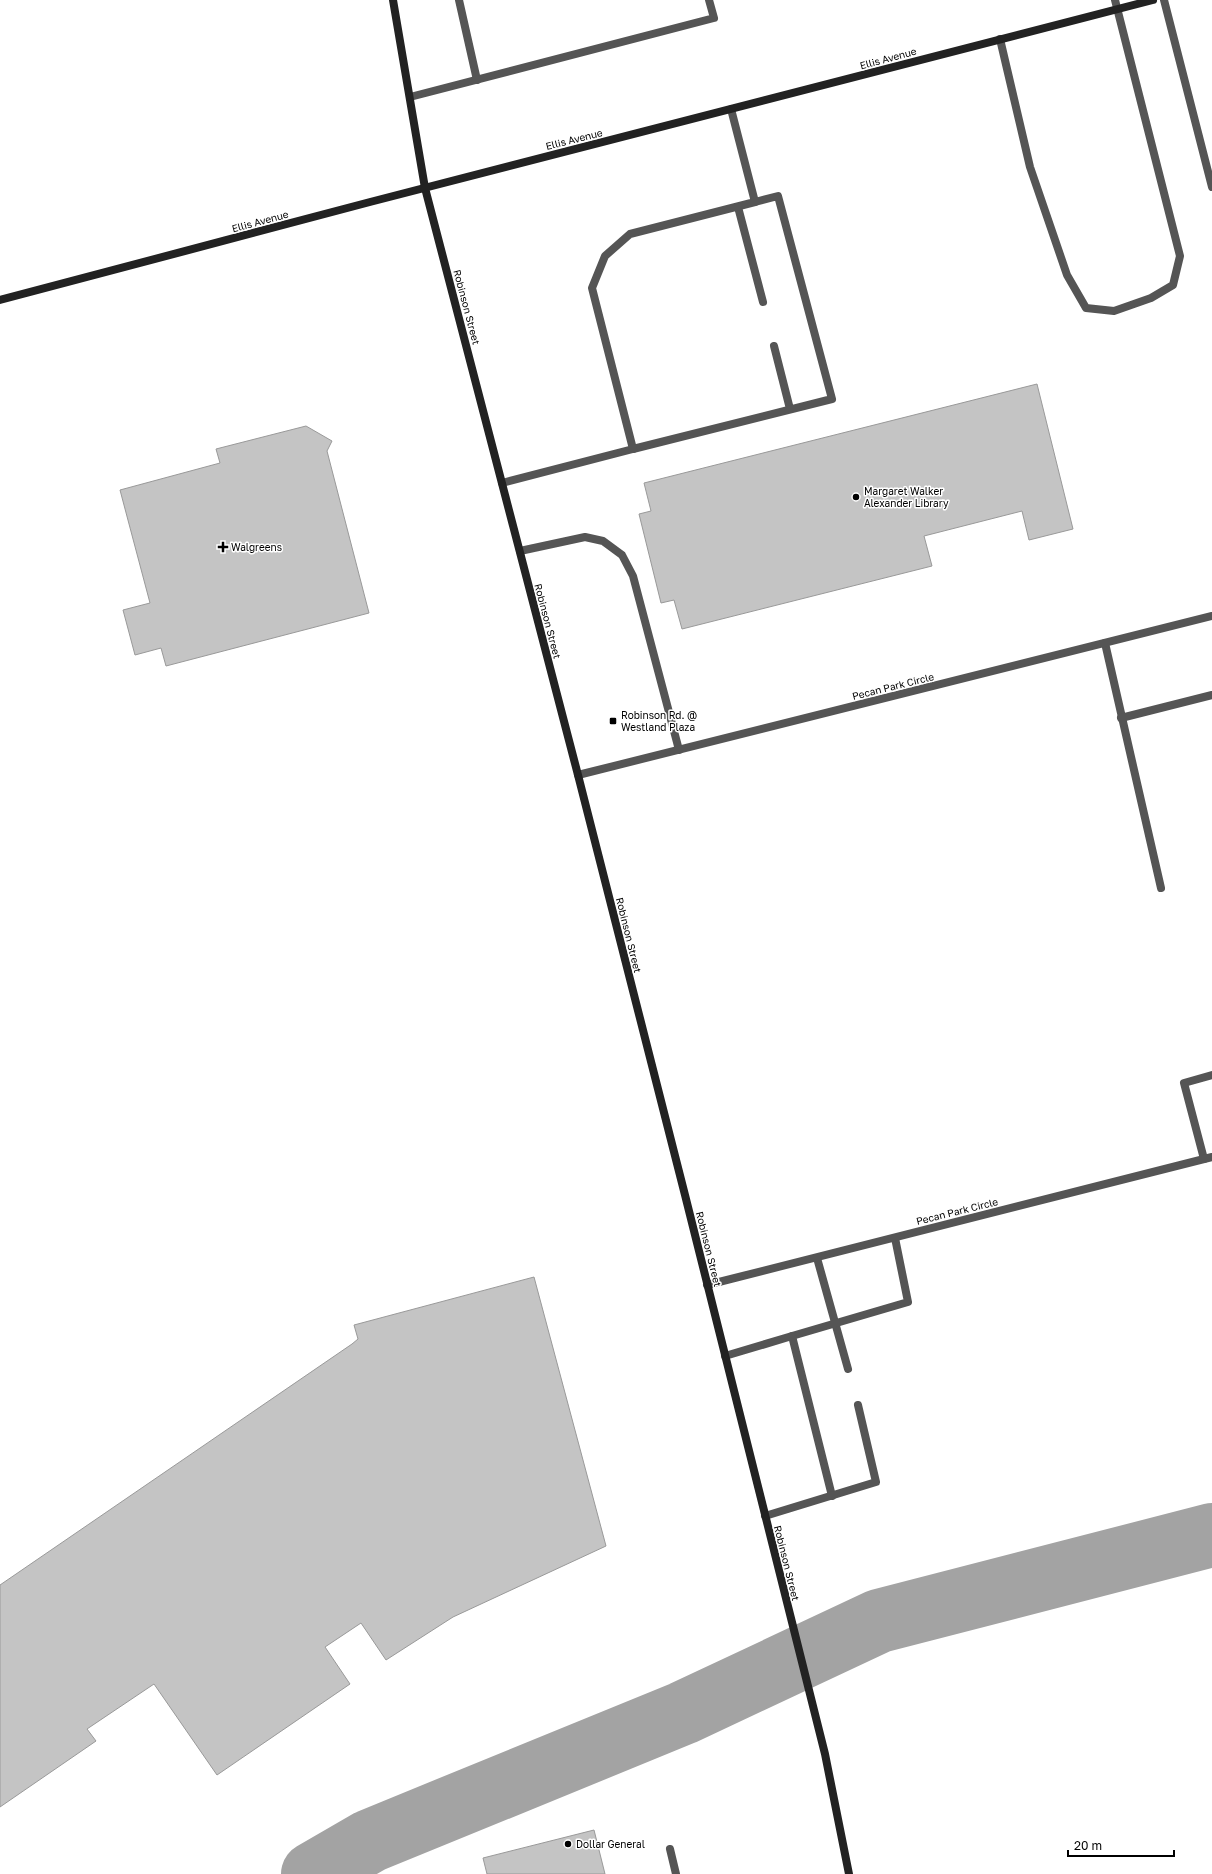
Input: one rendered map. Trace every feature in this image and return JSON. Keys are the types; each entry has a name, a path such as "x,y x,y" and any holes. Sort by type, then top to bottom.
{"main road":[{"name":"Robinson Street","path":"393,0 425,188 578,775 725,1356 825,1754 849,1874"},
{"name":"Ellis Avenue","path":"0,300 425,188 1153,0"}],"street":[{"path":"459,0 477,80"},
{"path":"410,97 714,18 709,0"},
{"path":"1000,39 1030,167 1067,275 1086,308 1114,311 1151,298 1173,284 1180,256 1115,0"},
{"path":"1164,0 1212,187"},
{"path":"731,109 755,202"},
{"path":"502,483 832,399 778,196 630,234 605,256 592,288 633,449"},
{"path":"738,207 763,302"},
{"path":"774,346 790,409"},
{"path":"520,551 585,537 603,541 622,555 633,576 679,750"},
{"name":"Pecan Park Circle","path":"578,775 1212,616"},
{"path":"1105,643 1161,888"},
{"path":"1121,718 1212,695"},
{"path":"1208,1158 1184,1083 1212,1075"},
{"name":"Pecan Park Circle","path":"707,1285 1208,1158"},
{"path":"725,1356 908,1302 895,1238"},
{"path":"817,1258 848,1369"},
{"path":"792,1336 832,1496"},
{"path":"765,1516 876,1482 858,1405"},
{"path":"670,1849 676,1874"}],"building":[{"name":"Margaret Walker Alexander Library","path":"1037,384 1073,529 1029,540 1022,511 924,536 932,566 682,629 674,600 661,603 639,514 651,511 644,483"},
{"path":"306,426 332,441 327,451 369,613 166,666 161,648 135,655 123,610 150,603 120,490 220,463 216,449"},
{"path":"534,1277 606,1546 453,1617 386,1660 361,1623 325,1647 350,1684 217,1775 154,1684 87,1729 96,1741 0,1807 0,1585 352,1344 358,1339 354,1325"},
{"name":"Dollar General","path":"594,1830 605,1874 487,1874 483,1858"}],"waterway":[{"path":"313,1874 370,1841 683,1713 879,1621 1212,1535"}],"place":[{"name":"Margaret Walker Alexander Library","path":"856,497"},
{"name":"Walgreens","path":"223,547"},
{"name":"Robinson Rd. @ Westland Plaza","path":"613,721"},
{"name":"Dollar General","path":"568,1844"}]}
